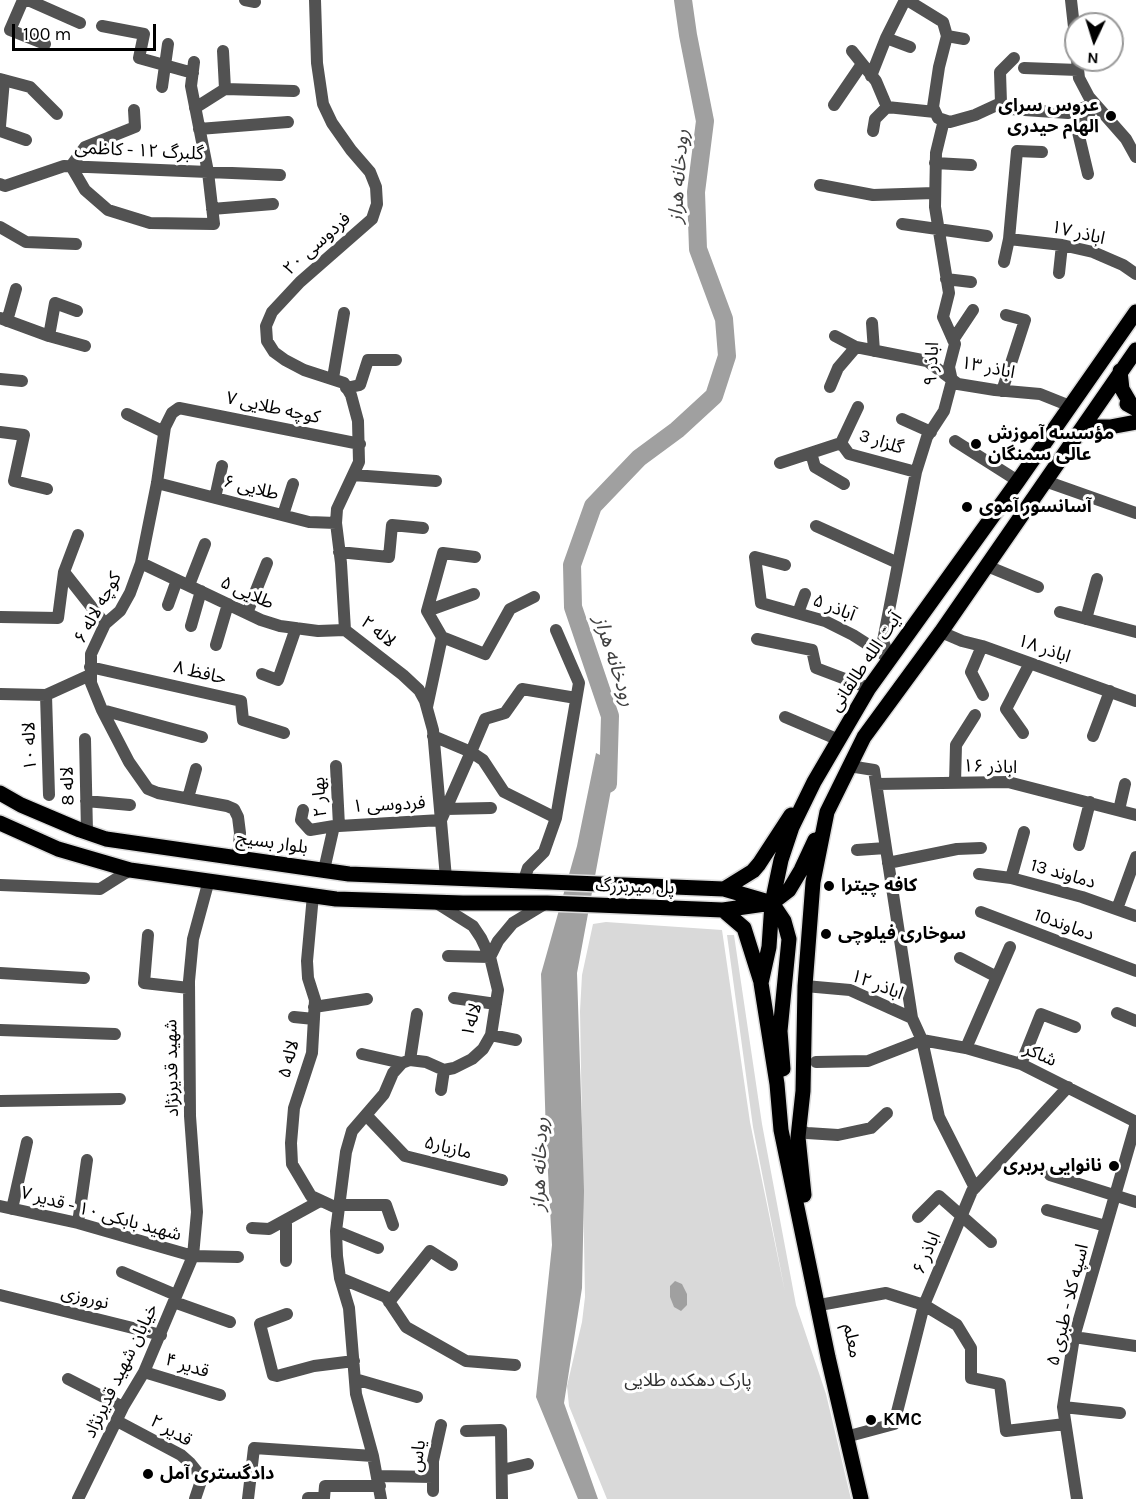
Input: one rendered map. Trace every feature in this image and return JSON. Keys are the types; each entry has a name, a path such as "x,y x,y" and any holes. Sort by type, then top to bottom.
{"main road":[{"name":"آیت الله طالقانی","path":"777,1084 761,983 769,947 772,903 784,848 814,782 889,658 1018,481 1136,312"},
{"path":"799,1130 789,1104 780,1031 789,939 784,921 772,903 789,890 864,737 941,632 1136,350"},
{"path":"1120,370 1122,389 1129,401 1127,404 1136,409"},
{"path":"1076,436 1090,427 1110,427 1136,422"},
{"path":"724,889 753,871 759,864 814,782"},
{"name":"بلوار بسیج","path":"0,793 18,803 106,839 349,874 548,880"},
{"path":"18,803 3,824 58,849 130,870 336,899 547,903"},
{"path":"799,1130 803,1081 805,986 813,882 826,812"},
{"path":"784,848 786,857 792,862 800,863 806,859"},
{"path":"463,903 475,898 477,891 475,885 464,878"},
{"name":"پل میربزرگ","path":"548,880 724,889 772,903"},
{"name":"پل میربزرگ","path":"547,903 723,910 772,903"},
{"path":"723,910 744,928 761,983"},
{"path":"769,947 772,941 779,939 785,941 789,948"},
{"name":"معلم","path":"777,1084 781,1130 828,1357 861,1499"},
{"name":"معلم","path":"799,1130 803,1190 867,1499"}],"street":[{"path":"23,0 10,30 45,45"},
{"path":"28,0 80,23"},
{"name":"فردوسی ۲۰","path":"315,0 317,63 323,104 345,141 370,172 376,187 376,204 372,219 300,282 272,312 266,326 267,340 274,352 304,370 333,378"},
{"path":"871,76 886,38 906,0 943,21 947,36 964,39"},
{"path":"102,26 144,34 139,58 165,65 193,68 191,86 208,172 214,224 150,223 108,210 85,190 71,166 85,147 135,128 134,110"},
{"name":"اباذر ۹","path":"889,658 883,641 916,472 931,432 944,411 952,381 949,367 955,344 943,317 949,293 934,193 940,116 933,107 939,67 947,36"},
{"path":"886,38 910,47"},
{"path":"162,87 168,45"},
{"path":"223,51 225,89"},
{"path":"852,51 876,81 887,107"},
{"path":"1001,103 1000,72 1014,58"},
{"path":"834,105 862,64"},
{"path":"1024,68 1064,66"},
{"path":"1079,72 1079,78 1089,97 1126,139 1136,157"},
{"path":"0,126 2,80 30,87 57,114"},
{"path":"195,108 225,89 294,91"},
{"path":"887,107 940,116 950,122 975,115 1001,103"},
{"path":"1001,103 1010,109 1068,113 1095,104"},
{"path":"1088,174 1078,132 1095,104"},
{"path":"873,131 875,119 887,107"},
{"path":"199,129 288,122"},
{"path":"0,131 26,140"},
{"path":"1004,262 1009,238 1017,151 1042,152"},
{"path":"935,163 971,165"},
{"name":"گلبرگ ۱۲ - کاظمی","path":"0,184 5,186 64,166 280,175"},
{"path":"820,185 873,195 934,193"},
{"path":"212,209 273,204"},
{"path":"902,224 987,236"},
{"path":"0,227 26,242 76,244"},
{"name":"اباذر ۱۷","path":"1009,238 1062,245 1093,252 1123,265 1136,274"},
{"path":"1059,273 1062,245"},
{"path":"946,279 971,282"},
{"path":"16,289 3,320 85,346"},
{"path":"49,336 55,303 76,311"},
{"path":"953,340 973,310"},
{"path":"344,313 333,378 344,383 346,388 360,385 368,360 396,360"},
{"path":"1002,391 1025,321 1006,315"},
{"path":"872,323 874,351"},
{"name":"اباذر ۱۳","path":"835,336 856,347 927,361 958,384 1040,394 1070,406"},
{"path":"830,387 838,368 856,347"},
{"path":"0,379 22,381"},
{"name":"لاله ۲","path":"346,388 351,395 358,421 360,444 358,462 337,509 336,523 345,630 419,690 427,708 444,815 446,878"},
{"name":"گلزار 3","path":"858,407 842,443 849,454 916,472"},
{"name":"کوچه طلایی ۷","path":"179,408 360,444"},
{"name":"کوچه لاله ۶","path":"90,671 91,654 105,624 120,611 130,593 141,562 157,483 164,432 172,413 179,408"},
{"path":"127,414 164,432"},
{"path":"902,419 931,432"},
{"path":"0,432 24,435 14,481 47,489"},
{"path":"955,441 1018,481"},
{"path":"780,463 842,443"},
{"path":"811,453 815,467 844,484"},
{"path":"215,498 222,466"},
{"path":"353,475 436,481"},
{"path":"1045,481 1136,513"},
{"name":"طلایی ۶","path":"157,483 309,522 336,523"},
{"path":"283,515 292,484"},
{"path":"339,552 389,557 392,525 423,528"},
{"path":"816,526 898,562"},
{"path":"0,617 58,618 64,573 78,535"},
{"path":"168,605 205,544"},
{"path":"475,557 442,553 427,611 442,637 485,654 510,609 534,597"},
{"name":"آباذر ۵","path":"785,566 755,557 761,603 825,621 853,635 889,658"},
{"name":"طلایی ۵","path":"141,562 247,613 280,626 318,631 345,630"},
{"path":"247,613 267,564"},
{"path":"987,566 1038,587"},
{"path":"64,573 105,624"},
{"path":"1086,619 1097,579"},
{"path":"191,626 201,591"},
{"path":"427,611 474,594"},
{"path":"798,613 805,594"},
{"path":"216,645 228,604"},
{"path":"1060,612 1135,628"},
{"path":"262,674 278,680 296,628"},
{"path":"524,880 528,868 544,852 556,818 579,683 556,630"},
{"name":"اباذر ۱۸","path":"941,632 1136,700"},
{"path":"427,708 442,637"},
{"path":"757,639 812,650 816,668 869,688"},
{"path":"982,646 971,672 983,695"},
{"path":"1023,733 1006,709 1030,663"},
{"path":"0,694 46,695 90,671 91,683 102,710 129,762 148,789 234,809 238,817 240,833 238,858"},
{"name":"حافظ ۸","path":"90,671 241,701 243,720 284,733"},
{"path":"444,815 485,719 505,713 522,689 576,698"},
{"path":"1094,736 1110,691"},
{"name":"لاله ۱۰","path":"46,695 49,795"},
{"path":"102,710 202,737"},
{"path":"955,783 956,745 975,716"},
{"path":"785,717 839,740"},
{"path":"433,736 471,752 483,760 504,792 556,818"},
{"name":"لاله 8","path":"85,739 87,832"},
{"name":"بهار ۲","path":"324,870 337,826 336,766"},
{"path":"849,766 874,770 912,1018"},
{"path":"188,798 196,769"},
{"name":"اباذر ۱۶","path":"876,784 1008,782 1136,815"},
{"path":"1119,810 1125,784"},
{"path":"86,801 130,805"},
{"path":"1079,845 1090,802"},
{"name":"فردوسی ۱","path":"303,810 301,820 310,830 491,808"},
{"path":"1011,878 1023,832"},
{"path":"857,849 886,848"},
{"path":"888,863 957,849 981,848"},
{"path":"1117,909 1136,857"},
{"path":"0,885 100,889 130,870"},
{"name":"دماوند 13","path":"979,874 1011,878 1082,897 1136,916"},
{"name":"شهید قدیرنژاد","path":"193,1256 196,1212 190,1116 189,988 193,939 209,880"},
{"name":"لاله ۵","path":"313,895 307,961 308,978 315,1000 312,1053 294,1108 292,1164 311,1196 339,1207"},
{"name":"لاله۱","path":"435,902 473,926 490,957 498,990 490,1035 483,1049 472,1059 444,1070"},
{"path":"448,956 490,957 498,941 513,923 547,903"},
{"name":"دماوند10","path":"981,912 1136,971"},
{"path":"148,935 144,983 189,988"},
{"path":"966,1048 1010,947"},
{"path":"960,958 997,977"},
{"path":"0,973 84,978"},
{"name":"اباذر ۱۲","path":"805,986 850,990 912,1018 922,1040 939,1117 975,1188"},
{"path":"454,998 496,1004"},
{"path":"294,1017 367,999"},
{"path":"1117,1013 1136,1021"},
{"path":"381,1499 374,1456 356,1394 349,1308 340,1278 336,1231 346,1152 352,1131 384,1094 393,1073 406,1062 417,1014"},
{"path":"1021,1064 1041,1014 1075,1027"},
{"path":"0,1030 115,1034"},
{"path":"490,1035 516,1040"},
{"path":"816,1062 868,1060 922,1040"},
{"name":"شاکر","path":"922,1040 966,1048 1021,1064 1136,1122"},
{"path":"362,1054 406,1062 426,1062 444,1070 441,1090"},
{"name":"اباذر ۶","path":"853,1435 894,1424 924,1305 975,1188 1068,1087"},
{"path":"0,1101 120,1099"},
{"path":"799,1130 807,1133 838,1135 872,1128 887,1113"},
{"name":"مازیار۵","path":"366,1115 405,1156 502,1180"},
{"name":"اسپه کلا - طبری ۵","path":"1077,1499 1063,1407 1074,1337 1136,1122"},
{"path":"6,1208 27,1142"},
{"path":"78,1223 87,1160"},
{"path":"1050,1175 1136,1202"},
{"path":"918,1217 939,1196 991,1242"},
{"path":"252,1228 268,1229 320,1201"},
{"path":"339,1207 386,1205 393,1225"},
{"name":"شهید بابکی ۱۰ - قدیر ۷","path":"6,1208 78,1223 193,1256 238,1257"},
{"path":"1047,1210 1106,1227"},
{"path":"286,1220 286,1261"},
{"path":"336,1231 378,1248"},
{"path":"390,1302 430,1251 452,1265"},
{"name":"خيابان شهيد قديرنژاد","path":"78,1499 123,1407 144,1372 193,1256"},
{"path":"122,1272 175,1299 230,1322"},
{"path":"340,1278 386,1297 406,1327 466,1362 515,1365"},
{"path":"825,1304 886,1293 924,1305 957,1325 971,1348 971,1378 1000,1384 1006,1431 1065,1424"},
{"name":"نوروزی","path":"0,1295 161,1335"},
{"path":"287,1314 260,1324 273,1375 277,1376 314,1366 354,1361"},
{"path":"1074,1337 1136,1346"},
{"name":"قدیر ۴","path":"144,1372 220,1395"},
{"path":"68,1379 123,1407"},
{"path":"355,1379 417,1397"},
{"path":"1063,1407 1120,1413"},
{"name":"قدیر ۲","path":"117,1421 181,1455 202,1478 195,1499"},
{"name":"یاس","path":"433,1491 433,1461 441,1425"},
{"path":"466,1431 501,1430 502,1499"},
{"path":"248,1499 254,1448 374,1456"},
{"path":"502,1470 528,1464"},
{"path":"308,1498 324,1498 325,1486 433,1477"}],"green space":[{"name":"پارک دهکده طلایی","path":"606,922 722,930 750,1122 785,1292 753,1127 727,935 734,935 762,1124 796,1305 826,1394 851,1499 607,1499 569,1406 567,1386 582,1322 585,1297 580,1011 582,975 593,924"}],"shaded area":[{"path":"596,753 616,763 577,973 584,1191 582,1288 564,1403 598,1499 578,1499 536,1397 552,1245 541,974 577,846"},
{"path":"675,1281 682,1284 687,1294 687,1305 681,1311 674,1307 670,1297 670,1286"}],"waterway":[{"name":"رودخانه هراز","path":"608,784 610,716 573,607 572,565 593,506 639,458 677,430 714,396 727,356 724,319 698,249 696,192 705,121 683,0"}],"place":[{"name":"عروس سرای الهام حیدری","path":"1111,116"},
{"name":"مؤسسه آموزش عالی سمنگان","path":"976,444"},
{"name":"آسانسور آموی","path":"967,507"},
{"name":"کافه چیترا","path":"829,886"},
{"name":"سوخاری فیلوچی","path":"826,934"},
{"name":"نانوایی بربری","path":"1114,1166"},
{"name":"KMC","path":"871,1420"},
{"name":"دادگستری آمل","path":"148,1474"}]}
